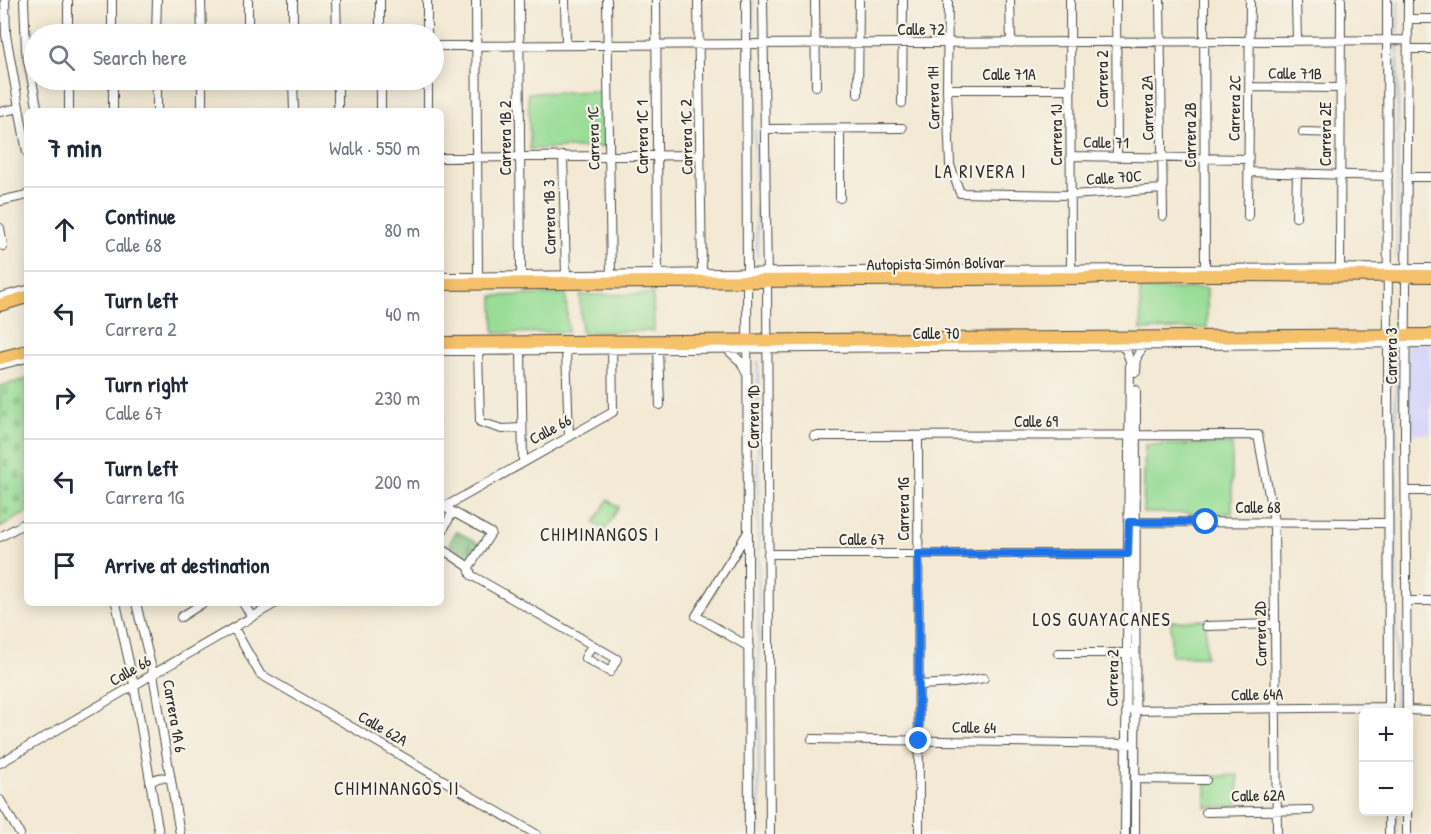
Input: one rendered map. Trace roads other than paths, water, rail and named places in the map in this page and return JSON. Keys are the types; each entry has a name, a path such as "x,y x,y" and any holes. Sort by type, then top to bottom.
{"highway":[{"path":"1084,278 1118,269"},
{"name":"Autopista Simón Bolívar","path":"444,284 822,276 1084,278 1388,272 1431,276"},
{"path":"0,305 24,298"},
{"path":"444,343 612,346 797,345 1059,337 1073,344 1173,338 1406,340 1431,335"},
{"path":"1173,338 1190,346 1207,338"},
{"path":"0,358 24,352"}],"street":[{"path":"5,0 3,36 24,136"},
{"path":"24,0 27,24"},
{"path":"68,0 69,24"},
{"path":"112,0 112,24"},
{"path":"156,24 157,0"},
{"path":"201,0 202,24"},
{"path":"248,0 248,24"},
{"path":"293,0 293,24"},
{"path":"336,0 337,24"},
{"path":"380,0 380,24"},
{"path":"427,0 427,24"},
{"path":"476,0 478,276"},
{"name":"Carrera 1B 2","path":"519,0 521,276"},
{"path":"565,0 566,45"},
{"name":"Carrera 1C","path":"607,0 611,279"},
{"name":"Carrera 1C 1","path":"656,0 658,274"},
{"name":"Carrera 1C 2","path":"698,0 702,273"},
{"name":"Carrera 1D","path":"746,0 749,834"},
{"name":"Carrera 1D","path":"764,0 770,834"},
{"path":"815,0 816,86"},
{"path":"858,93 859,0"},
{"path":"902,103 903,0"},
{"name":"Carrera 1H","path":"948,0 947,89 950,165 960,193"},
{"path":"1010,0 1011,43"},
{"name":"Carrera 1J","path":"1070,0 1071,270"},
{"name":"Carrera 2","path":"1116,0 1117,157"},
{"name":"Carrera 2A","path":"1160,0 1163,216"},
{"name":"Carrera 2B","path":"1204,0 1205,269"},
{"name":"Carrera 2C","path":"1248,217 1250,0"},
{"path":"1296,0 1297,41"},
{"name":"Carrera 2E","path":"1340,268 1341,0"},
{"name":"Carrera 3","path":"1387,0 1389,708"},
{"name":"Carrera 3","path":"1407,708 1408,0"},
{"path":"1408,19 1431,19"},
{"name":"Calle 72","path":"444,46 1387,40 1431,49"},
{"name":"Calle 71B","path":"1250,87 1340,88"},
{"name":"Calle 71A","path":"947,89 1071,89"},
{"path":"35,90 38,108"},
{"path":"69,90 69,108"},
{"path":"113,90 113,108"},
{"path":"157,90 157,108"},
{"path":"202,90 202,108"},
{"path":"293,90 294,108"},
{"path":"338,90 338,108"},
{"path":"381,90 381,108"},
{"path":"428,90 428,108"},
{"path":"0,112 19,108"},
{"path":"765,129 903,128"},
{"path":"840,129 840,198"},
{"path":"1303,132 1340,133"},
{"path":"444,158 702,155"},
{"name":"Carrera 1B 3","path":"563,156 566,276"},
{"name":"Calle 71","path":"1071,156 1248,159"},
{"path":"1248,172 1388,176"},
{"path":"1296,216 1297,174"},
{"path":"1407,177 1431,177"},
{"name":"Calle 70C","path":"960,193 1071,195 1163,189"},
{"path":"0,201 24,196"},
{"path":"0,228 3,246"},
{"path":"822,276 1118,269 1340,268 1388,272"},
{"path":"1406,272 1431,268"},
{"path":"444,277 566,276 611,279 658,274 702,273 748,277"},
{"path":"0,297 24,291"},
{"name":"Calle 70","path":"797,345 1190,346 1388,340"},
{"path":"1406,340 1431,343"},
{"path":"444,351 566,350 612,346 658,350 727,350 748,345"},
{"name":"Calle 66","path":"444,507 613,412 612,346"},
{"name":"Carrera 2","path":"1120,346 1126,350 1130,361 1133,436"},
{"name":"Carrera 2","path":"1125,834 1131,744 1133,436 1136,362 1144,346"},
{"path":"478,350 480,422 502,429 522,428"},
{"path":"521,350 523,461"},
{"path":"566,350 568,436"},
{"path":"658,350 660,405"},
{"path":"727,350 740,361 749,382"},
{"path":"0,365 24,359"},
{"name":"Calle 69","path":"814,436 1258,435"},
{"name":"Carrera 2D","path":"1258,435 1274,522 1277,834"},
{"name":"Carrera 1G","path":"918,436 919,834"},
{"path":"1406,491 1431,491"},
{"path":"444,509 491,533 469,567"},
{"path":"444,528 452,513"},
{"name":"Calle 68","path":"1132,522 1388,523"},
{"path":"0,537 24,524"},
{"path":"749,531 696,616 749,647"},
{"path":"739,548 749,554"},
{"path":"444,550 469,567 471,575 592,645"},
{"name":"Calle 67","path":"768,554 1132,554"},
{"path":"1407,601 1431,601"},
{"path":"117,606 134,685 157,833"},
{"name":"Carrera 1A 6","path":"137,606 153,674 180,834"},
{"path":"181,617 198,606"},
{"path":"245,606 252,617"},
{"name":"Calle 66","path":"0,763 271,606"},
{"path":"1206,626 1275,624"},
{"name":"Calle 62A","path":"234,628 260,674 536,834"},
{"path":"1058,653 1131,653"},
{"path":"919,685 955,683 984,678"},
{"name":"Calle 64A","path":"1131,710 1359,710"},
{"path":"1413,711 1431,711"},
{"name":"Calle 64","path":"812,739 1131,744"},
{"name":"Carrera 2","path":"1131,744 1135,779 1136,834"},
{"path":"150,783 164,776 171,779"},
{"path":"1135,779 1206,780"},
{"path":"0,800 20,834"},
{"name":"Calle 62A","path":"1206,812 1310,810"},
{"path":"1389,816 1389,834"},
{"path":"1407,816 1407,834"}],"waterway":[{"path":"753,0 753,35"},
{"path":"1398,0 1398,33"},
{"path":"1397,257 1398,45"},
{"path":"754,53 755,120"},
{"path":"755,129 756,189"},
{"path":"756,207 757,257"},
{"path":"1396,356 1396,708"},
{"path":"758,361 759,834"},
{"path":"1396,816 1396,834"}],"district":[{"name":"LA RIVERA I","path":"981,171"},
{"name":"CHIMINANGOS I","path":"600,534"},
{"name":"LOS GUAYACANES","path":"1102,619"},
{"name":"CHIMINANGOS II","path":"397,788"}]}
